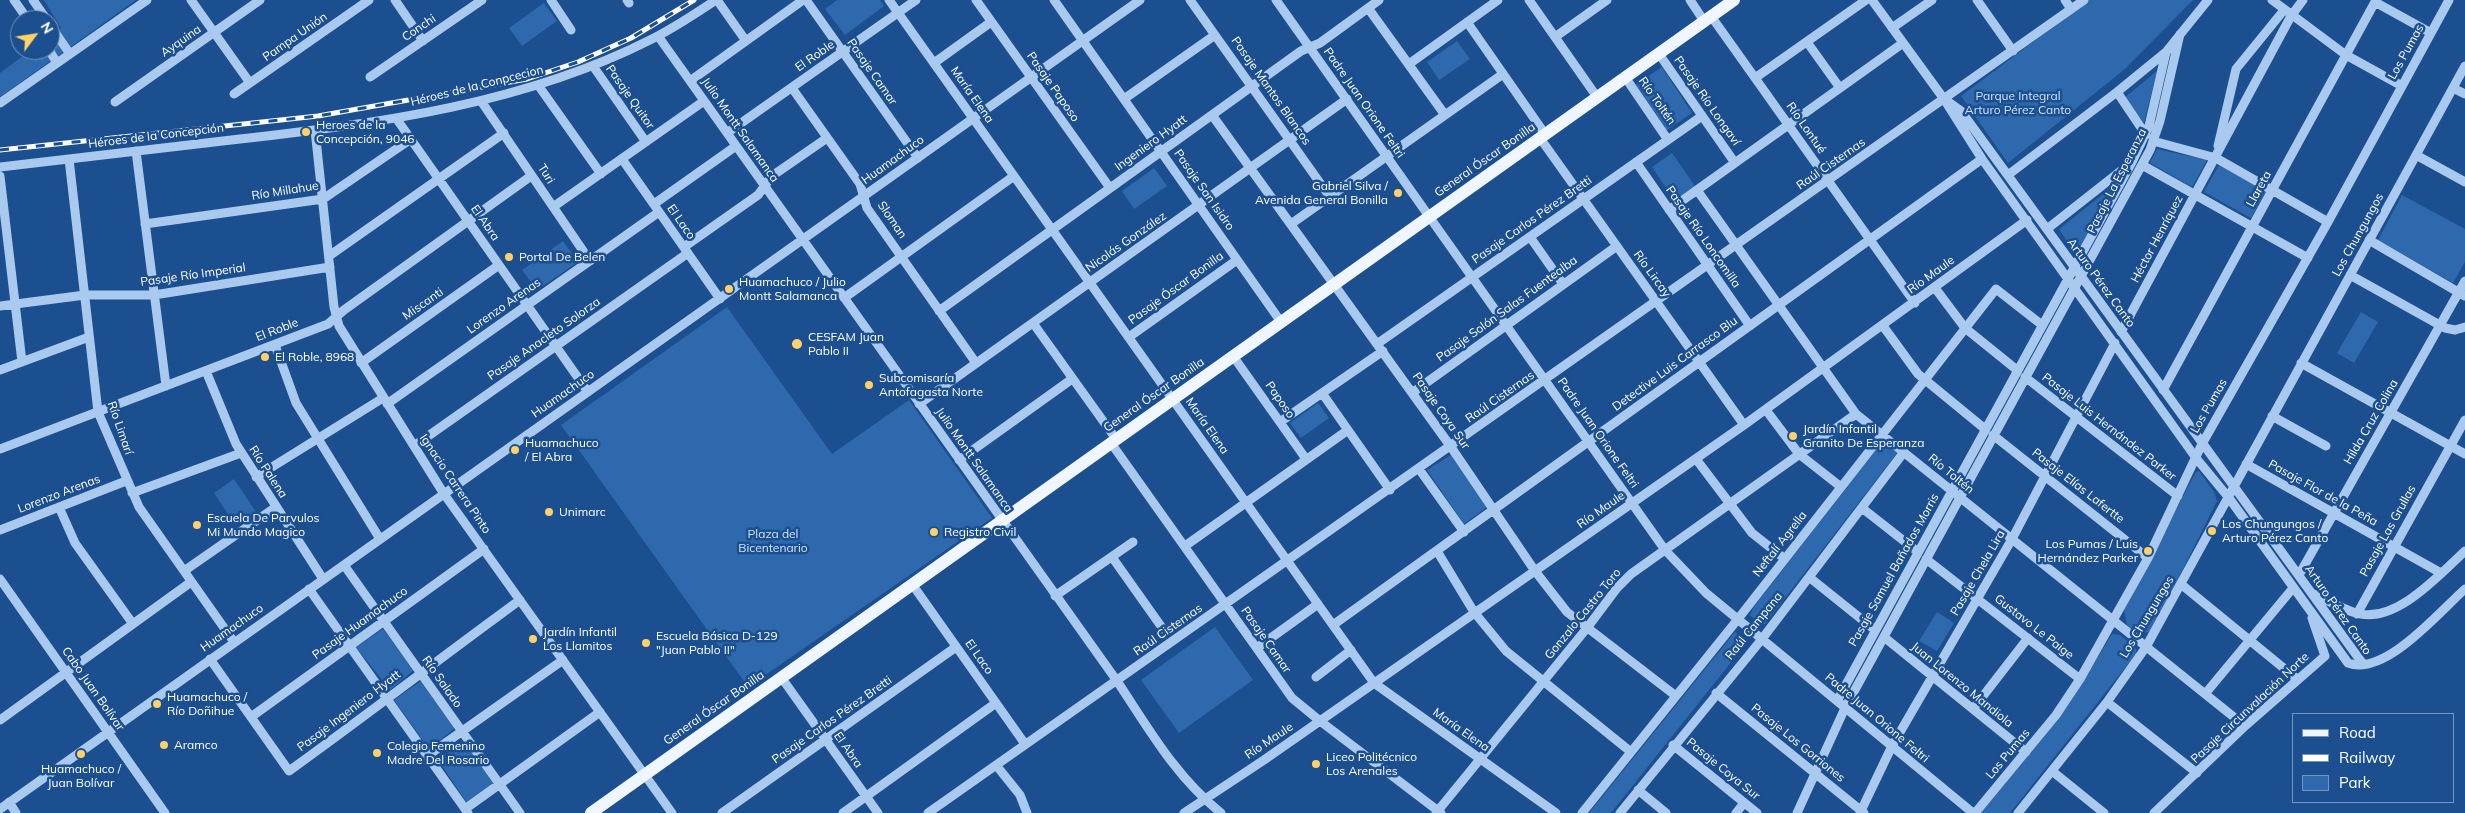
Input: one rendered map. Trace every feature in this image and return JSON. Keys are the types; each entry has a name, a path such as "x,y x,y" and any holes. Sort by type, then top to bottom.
{"main road":[{"name":"General Óscar Bonilla","path":"591,813 1734,0"}],"street":[{"path":"0,103 147,0"},
{"path":"190,0 250,83"},
{"name":"Ayquina","path":"116,102 260,0"},
{"name":"Pampa Unión","path":"234,94 369,0"},
{"path":"394,0 423,41"},
{"name":"Conchi","path":"370,77 482,0"},
{"path":"551,0 571,30"},
{"path":"717,0 746,41"},
{"name":"Héroes de la Conpcecion","path":"315,130 396,118 481,101 538,85 593,66 658,36 717,0"},
{"path":"690,81 805,0"},
{"name":"Pasaje Camar","path":"805,0 918,158"},
{"name":"María Elena","path":"889,0 1374,683 1556,813"},
{"name":"El Roble","path":"727,133 916,0"},
{"name":"Pasaje Paposo","path":"976,0 1110,188"},
{"name":"Pasaje San Isidro","path":"1054,0 1281,322"},
{"name":"Huamachuco","path":"0,809 1140,0"},
{"name":"Pasaje Mantos Blancos","path":"1190,0 1330,197"},
{"name":"Padre Juan Orione Feltri","path":"1276,0 1665,550 1706,593 1974,813"},
{"name":"Ingeniero Hyatt","path":"940,311 1301,51 1310,47 1379,0"},
{"path":"1408,64 1498,0"},
{"path":"1529,0 1597,97"},
{"name":"Río Lontué","path":"1690,0 1708,19 1755,78 1915,303"},
{"path":"1755,78 1866,0"},
{"name":"Arturo Pérez Canto","path":"1872,0 1944,99 1982,159 2028,220 2196,458 2229,498 2348,663 2355,666 2363,664 1962,111 1944,99"},
{"path":"1892,28 1932,0"},
{"path":"1977,0 2013,51"},
{"path":"2065,0 2072,9"},
{"name":"Raúl Cisternas","path":"928,813 1288,562 2084,0"},
{"path":"2008,175 2118,92 2166,52 2208,0"},
{"path":"2272,0 2346,55 2402,86"},
{"name":"Héctor Henríquez","path":"2216,158 2236,69 2288,13 2303,0"},
{"name":"Los Pumas","path":"1974,813 2056,715 2080,679 2148,558 2202,444 2308,258 2449,0"},
{"path":"1555,38 1605,1"},
{"path":"2375,1 2431,33"},
{"name":"Llareta","path":"2163,390 2375,1"},
{"path":"1368,8 1445,115"},
{"name":"Héctor Henríquez","path":"2121,332 2216,158 2288,13"},
{"path":"934,63 991,22"},
{"name":"Río Lircay","path":"1466,22 1583,199 1744,425"},
{"name":"Pasaje La Esperanza","path":"2080,276 2142,165 2153,141 2180,34"},
{"path":"1124,100 1215,35"},
{"name":"Julio Montt Salamanca","path":"658,36 1056,596 1174,766 1203,799 1221,813"},
{"path":"60,40 70,54"},
{"path":"1807,42 1840,88"},
{"path":"1669,210 1903,43"},
{"name":"Pasaje La Esperanza","path":"2074,268 2146,135 2166,52"},
{"name":"Pasaje Río Longaví","path":"1659,54 1735,163"},
{"name":"Pasaje Quitor","path":"593,66 646,142"},
{"name":"Los Chungungos","path":"2018,813 2107,702 2146,647 2182,585 2229,498 2233,487 2465,66"},
{"path":"1291,224 1502,74"},
{"name":"Río Toltén","path":"1625,78 1668,140"},
{"path":"538,85 601,174"},
{"name":"Sloman","path":"792,88 860,184 868,208 976,364"},
{"path":"2453,88 2465,94"},
{"path":"2118,92 2146,135"},
{"name":"Nicolás González","path":"919,404 1347,99"},
{"name":"Turi","path":"481,101 590,261"},
{"path":"553,208 704,101"},
{"name":"Pasaje Coya Sur","path":"1212,115 1495,509 1535,571 1567,612 1676,696"},
{"name":"Pasaje Carlos Pérez Bretti","path":"1280,422 1322,393 1472,277 1702,116"},
{"name":"El Abra","path":"396,118 588,392"},
{"name":"Héroes de la Concepción","path":"0,167 315,130"},
{"name":"Ignacio Carrera Pinto","path":"315,130 336,319 361,363 444,494 672,813"},
{"path":"329,256 504,133"},
{"name":"Pasaje Anacleto Solorza","path":"414,446 556,346 686,250 758,195 772,176 827,138"},
{"name":"Río Millahue","path":"145,224 323,199 411,139"},
{"path":"2153,141 2216,158 2328,222"},
{"path":"654,204 736,146"},
{"path":"136,151 166,386"},
{"path":"2416,155 2465,182"},
{"name":"Río Limarí","path":"69,159 98,412 132,493 191,582 234,642"},
{"name":"El Laco","path":"622,159 720,299"},
{"name":"Detective Luis Carrasco Blu","path":"1333,625 1982,159"},
{"name":"Pasaje Río Loncomilla","path":"1636,162 1750,326"},
{"path":"2047,229 2132,162"},
{"path":"2142,165 2308,258"},
{"path":"0,176 3,235 22,362"},
{"name":"El Roble","path":"1,447 275,345 336,319 344,310 531,176"},
{"path":"844,298 1014,176"},
{"name":"Río Toltén","path":"1696,190 1856,414 2245,726"},
{"name":"Lorenzo Arenas","path":"256,477 385,401 660,212"},
{"name":"Río Maule","path":"1184,813 1320,721 1766,410 2028,220"},
{"path":"1530,237 1563,284"},
{"path":"2369,240 2462,294"},
{"name":"Pasaje Solón Salas Fuentealba","path":"1412,393 1617,246"},
{"name":"Pasaje Óscar Bonilla","path":"1129,338 1238,260"},
{"name":"Miscanti","path":"361,363 500,265"},
{"name":"Pasaje Río Imperial","path":"0,306 85,295 154,295 330,267"},
{"name":"Pasaje Samuel Bañados Morris","path":"1837,700 2074,268"},
{"path":"2350,275 2440,326 2455,330 2465,327"},
{"name":"Pasaje Samuel Bañados Morris","path":"1797,813 1814,772 1845,708 2080,276"},
{"name":"Hilda Cruz Colina","path":"2299,575 2440,326 2462,294 2465,281"},
{"path":"1935,288 1965,328 2017,370"},
{"name":"Neftalí Agrella","path":"1582,813 1738,619 1996,289 2042,325"},
{"name":"Pasaje Camar","path":"1033,323 1185,546 1292,698 1438,812"},
{"path":"1883,326 1913,369 1985,429"},
{"path":"0,370 89,337"},
{"name":"Pasaje Chela Lira","path":"1862,812 1892,746 2012,539 2115,343"},
{"path":"275,345 290,392 380,539"},
{"name":"Paposo","path":"1233,356 1306,459"},
{"path":"2301,363 2465,454"},
{"name":"Río Palena","path":"206,371 227,426 241,453 323,579"},
{"name":"Pasaje Luis Hernández Parker","path":"2025,377 2178,496"},
{"path":"959,460 1072,378"},
{"path":"1322,393 1390,490"},
{"path":"1766,410 1799,454 1841,487"},
{"name":"Gonzalo Castro Toro","path":"1438,812 1587,628 1617,588 1631,574 1728,503 1856,414"},
{"path":"2272,416 2326,446"},
{"name":"Pasaje Las Grullas","path":"2357,614 2465,420"},
{"path":"1185,546 1348,430"},
{"name":"Pasaje Elías Lafertte","path":"1993,435 2148,558"},
{"name":"Raúl Campana","path":"1620,813 1673,745 1762,639 1904,452"},
{"path":"132,493 241,453"},
{"path":"1696,459 1752,533 1785,559"},
{"name":"Pasaje Flor de la Peña","path":"2246,464 2441,573"},
{"path":"1419,469 1464,532"},
{"name":"Lorenzo Arenas","path":"0,530 126,481"},
{"path":"184,571 276,506"},
{"path":"58,508 75,543 133,624"},
{"path":"1862,508 1918,552"},
{"path":"1056,596 1133,542"},
{"name":"Pasaje Huamachuco","path":"251,717 484,549"},
{"path":"1436,551 1474,612 1506,651 1543,683 1631,752"},
{"path":"2314,594 2357,614 2374,615 2388,611 2409,600 2465,551"},
{"path":"1112,556 1163,629"},
{"name":"Gustavo Le Paige","path":"1926,559 2080,679"},
{"name":"Río Salado","path":"344,565 520,813"},
{"path":"1809,577 1875,630"},
{"name":"Cabo Juan Bolívar","path":"0,579 163,810"},
{"path":"2,716 66,673 191,582"},
{"name":"El Laco","path":"912,584 1025,744"},
{"path":"2182,585 2297,679"},
{"path":"2205,694 2293,588"},
{"path":"309,589 466,811 500,784 600,712"},
{"path":"2363,664 2382,660 2396,652 2465,589"},
{"name":"Pasaje Ingeniero Hyatt","path":"251,717 289,771 388,701 420,673 520,600"},
{"path":"1257,648 1318,604"},
{"name":"Pasaje Circunvalación Norte","path":"2154,813 2245,726 2325,656 2308,608"},
{"name":"Juan Lorenzo Mandiola","path":"1884,637 2026,752"},
{"path":"1973,709 2028,638"},
{"name":"Pasaje Carlos Pérez Bretti","path":"722,813 956,647"},
{"path":"1316,677 1351,650"},
{"path":"210,659 251,717"},
{"path":"428,756 563,660"},
{"name":"El Abra","path":"781,677 878,813"},
{"name":"Pasaje Los Gorriones","path":"1716,693 1862,812"},
{"path":"2107,702 2197,773"},
{"path":"843,813 996,703"},
{"name":"Pasaje Coya Sur","path":"1673,745 1757,813"},
{"path":"996,765 1020,795 1027,813"},
{"path":"2052,771 2104,813"},
{"path":"1638,790 1666,813"},
{"path":"9,802 16,813"},
{"path":"1736,813 1744,803"},
{"path":"152,813 163,810"}],"green space":[{"path":"44,0 136,0 60,54 60,10 50,10"},
{"path":"837,0 880,0 884,6 845,35 825,9"},
{"name":"Parque Integral Arturo Pérez Canto","path":"2089,0 2193,0 2125,69 2008,163 1961,96"},
{"path":"544,3 557,21 522,46 509,28"},
{"path":"1457,41 1470,59 1439,80 1427,62"},
{"path":"18,60 52,60 0,97 0,73"},
{"path":"1662,67 1692,113 1667,130 1636,84"},
{"path":"2157,71 2144,123 2124,98"},
{"path":"2157,149 2207,160 2192,187 2150,163"},
{"path":"1672,153 1695,186 1674,200 1652,167"},
{"path":"2219,165 2266,191 2251,218 2204,192"},
{"path":"1154,168 1167,186 1134,209 1122,191"},
{"path":"2116,184 2077,257 2059,229"},
{"path":"2402,195 2465,229 2465,262 2453,283 2378,240"},
{"path":"563,241 578,262 537,290 522,270"},
{"name":"Plaza del Bicentenario","path":"727,307 832,454 909,400 992,518 748,687 561,425"},
{"path":"2361,312 2378,322 2354,363 2337,353"},
{"path":"1318,403 1329,418 1301,438 1290,423"},
{"path":"1889,446 1897,453 1765,624 1759,624 1750,615 1753,608 1878,447"},
{"path":"1451,455 1487,507 1464,524 1427,470"},
{"path":"2199,471 2214,492 2217,501 2152,631 2138,634 2127,625 2124,610 2190,483 2196,472"},
{"path":"234,479 256,512 235,525 214,493"},
{"path":"1937,612 1954,623 1937,651 1919,641"},
{"path":"1215,627 1253,680 1179,733 1141,680"},
{"path":"383,629 414,670 390,690 356,647"},
{"path":"1735,632 1748,641 1611,813 1589,813"},
{"path":"2112,634 2120,635 2136,648 2136,654 2010,813 1981,813 2070,703"},
{"path":"421,681 455,728 429,749 394,700"},
{"path":"464,742 496,783 467,803 438,760"}],"railway":[{"path":"0,150 318,116 527,79 578,62 631,38 694,0"}],"place":[{"name":"Heroes de la Concepción, 9046","path":"306,132"},
{"name":"Gabriel Silva / Avenida General Bonilla","path":"1398,193"},
{"name":"Portal De Belen","path":"509,257"},
{"name":"Huamachuco / Julio Montt Salamanca","path":"729,289"},
{"name":"CESFAM Juan Pablo II","path":"797,344"},
{"name":"El Roble, 8968","path":"265,357"},
{"name":"Subcomisaría Antofagasta Norte","path":"869,385"},
{"name":"Jardín Infantil Granito De Esperanza","path":"1793,436"},
{"name":"Huamachuco / El Abra","path":"515,450"},
{"name":"Unimarc","path":"549,512"},
{"name":"Escuela De Parvulos Mi Mundo Magico","path":"197,525"},
{"name":"Los Chungungos / Arturo Pérez Canto","path":"2212,531"},
{"name":"Registro Civil","path":"934,532"},
{"name":"Los Pumas / Luis Hernández Parker","path":"2148,551"},
{"name":"Jardín Infantil Los Llamitos","path":"533,639"},
{"name":"Escuela Básica D-129 \"Juan Pablo II\"","path":"646,643"},
{"name":"Huamachuco / Río Doñihue","path":"157,704"},
{"name":"Aramco","path":"164,745"},
{"name":"Colegio Femenino Madre Del Rosario","path":"377,753"},
{"name":"Huamachuco / Juan Bolívar","path":"81,754"},
{"name":"Liceo Politécnico Los Arenales","path":"1316,764"}]}
